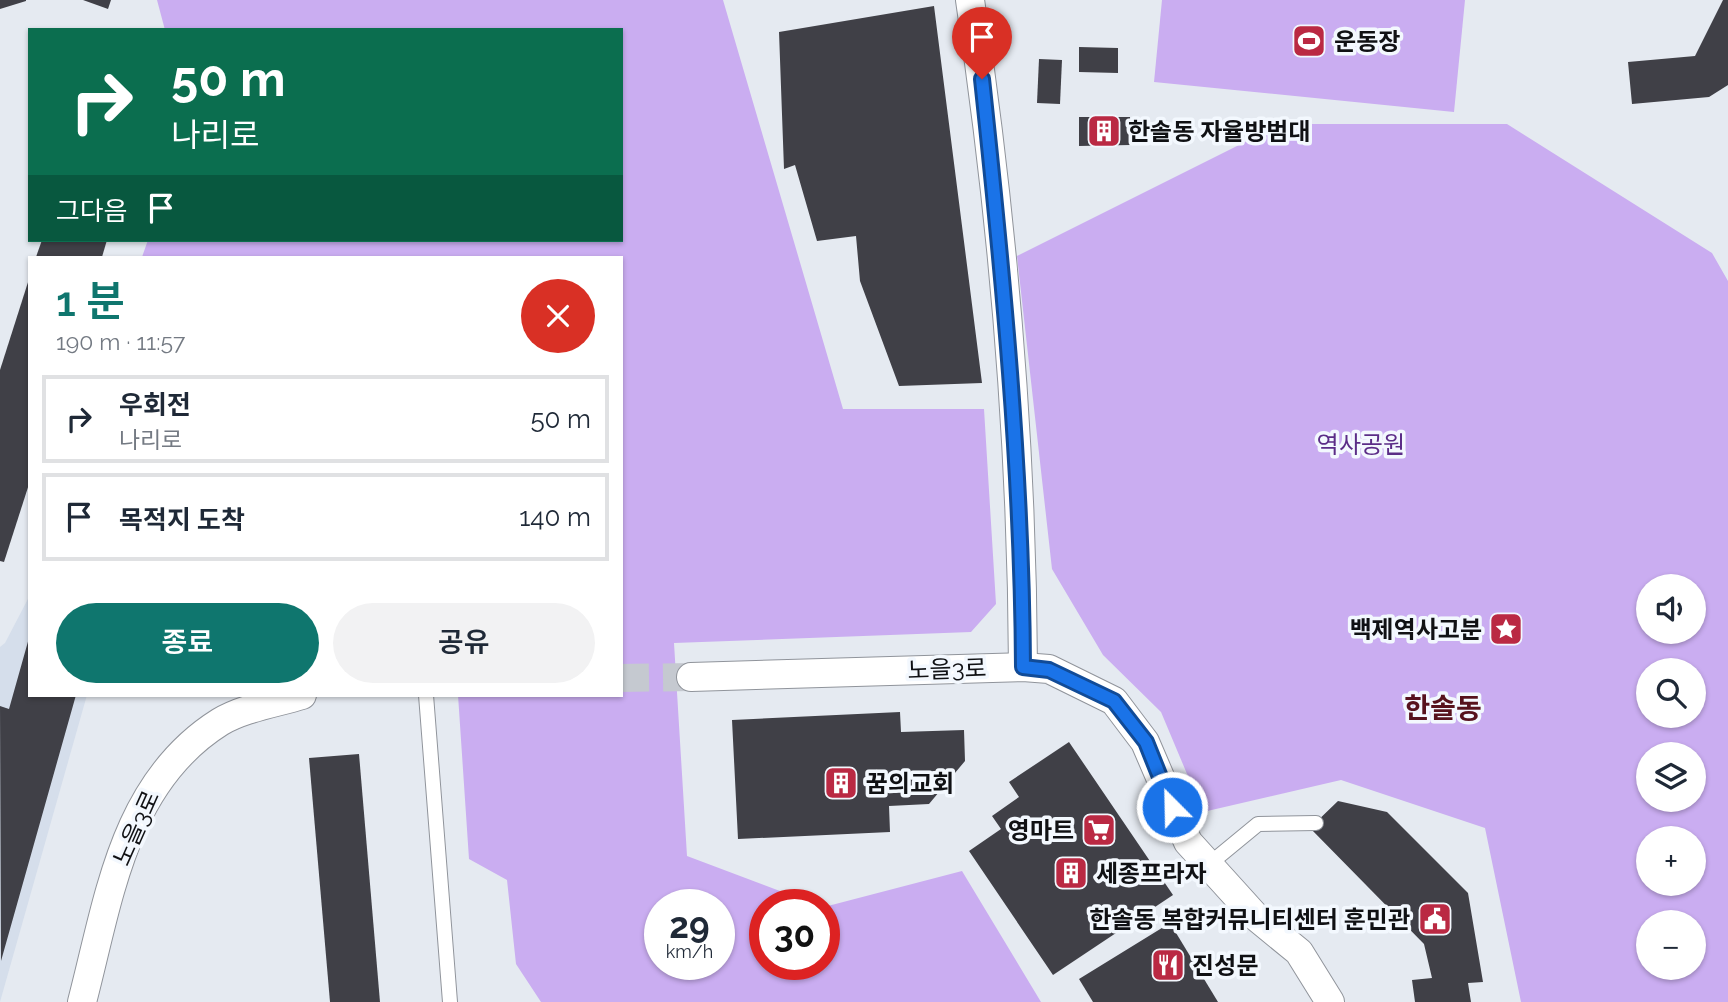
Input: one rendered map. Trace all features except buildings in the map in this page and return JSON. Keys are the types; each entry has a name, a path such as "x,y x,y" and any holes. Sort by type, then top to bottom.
{"street":[{"path":"970,0 982,79 1005,292 1023,571 1023,667"},
{"name":"노을3로","path":"691,677 1023,667 1049,670 1114,701 1146,742 1188,842 1255,916 1298,952 1330,1002"},
{"name":"노을3로","path":"82,1002 133,823 162,771 222,721 296,697"}],"lane":[{"path":"426,697 450,1002"},
{"path":"1207,866 1258,824 1315,823"}],"shaded area":[{"path":"28,599 28,697 86,697 0,1002 0,647 5,643"}],"green space":[{"path":"157,0 723,0 843,409 984,409 996,604 971,632 674,643 687,856 775,889 749,889 749,980 840,980 840,903 962,871 1041,1002 541,1002 516,964 507,880 469,859 458,697 623,697 623,256 142,256 147,242 623,242 623,28 164,28"},
{"name":"운동장","path":"1162,0 1465,0 1454,112 1154,82"},
{"name":"역사공원","path":"1281,124 1507,124 1712,253 1728,281 1728,1002 1521,1002 1485,828 1341,780 1203,812 1161,712 1103,655 1052,569 1017,256"}],"tunnel":[{"path":"623,678 691,677"}],"place":[{"name":"운동장","path":"1309,41"},
{"name":"한솔동 자율방범대","path":"1104,131"},
{"name":"백제역사고분","path":"1506,629"},
{"name":"꿈의교회","path":"841,783"},
{"name":"영마트","path":"1099,830"},
{"name":"세종프라자","path":"1071,873"},
{"name":"한솔동 복합커뮤니티센터 훈민관","path":"1435,919"},
{"name":"진성문","path":"1168,965"}],"district":[{"name":"한솔동","path":"1443,708"}],"route":[{"path":"982,79 1005,292 1023,571 1023,667 1049,670 1114,701 1146,742 1172,807"}]}
